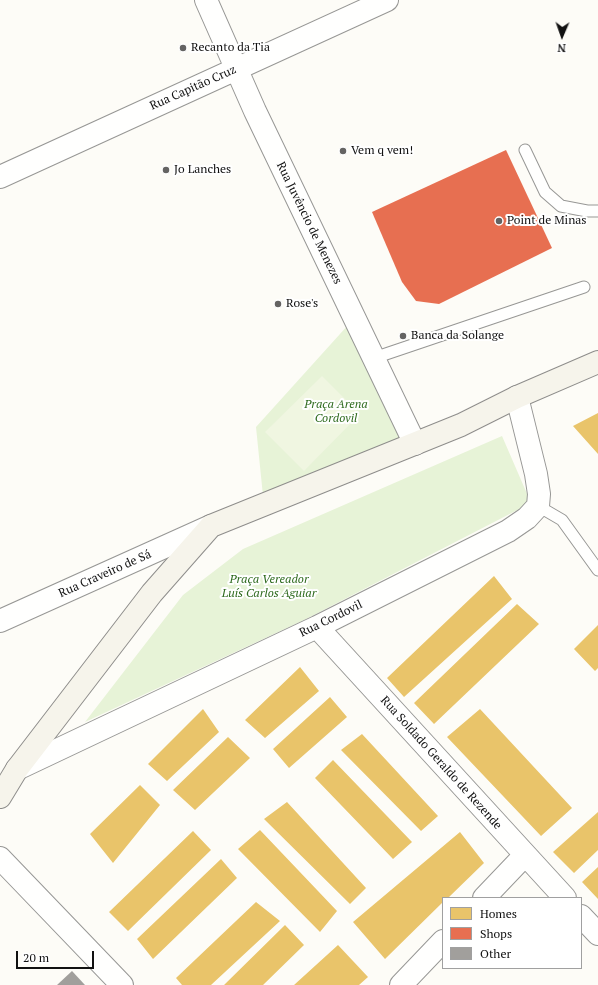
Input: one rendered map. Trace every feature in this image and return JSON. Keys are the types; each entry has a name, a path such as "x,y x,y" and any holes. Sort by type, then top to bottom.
{"main road":[{"path":"0,797 17,769 152,594 211,526 461,425 517,397 598,362"}],"street":[{"name":"Rua Juvêncio de Menezes","path":"206,0 255,111 415,444"},
{"name":"Rua Capitão Cruz","path":"0,177 387,0"},
{"path":"517,397 536,474 539,494 538,506"},
{"name":"Rua Cordovil","path":"17,769 317,627 508,531 527,518 538,506"},
{"name":"Rua Craveiro de Sá","path":"0,621 211,526"},
{"name":"Rua Soldado Geraldo de Rezende","path":"317,627 564,897"},
{"path":"485,897 525,855"},
{"path":"0,858 122,985"},
{"path":"582,917 598,934"},
{"path":"401,985 442,942"}],"lane":[{"path":"525,150 545,192 561,206 587,211 598,211"},
{"path":"374,358 584,287"},
{"path":"538,506 562,520 598,570"}],"green space":[{"name":"Praça Arena Cordovil","path":"349,324 404,438 263,496 256,427"},
{"path":"322,376 360,414 304,471 265,432"},
{"name":"Praça Vereador Luís Carlos Aguiar","path":"502,436 531,503 304,620 85,722 183,595 243,549"}],"building: Homes":[{"path":"598,413 598,454 573,426"},
{"path":"494,576 512,599 404,697 387,678"},
{"path":"517,604 539,624 434,724 414,703"},
{"path":"598,625 598,668 595,671 574,649"},
{"path":"300,667 319,691 265,738 245,720"},
{"path":"330,697 347,717 289,768 273,749"},
{"path":"203,709 219,732 167,781 148,764"},
{"path":"480,709 572,808 541,836 447,737"},
{"path":"362,734 438,816 421,831 341,750"},
{"path":"228,737 250,758 195,810 173,790"},
{"path":"333,760 412,842 393,859 315,778"},
{"path":"140,785 160,805 113,863 90,834"},
{"path":"287,802 366,888 350,904 264,819"},
{"path":"598,812 598,850 574,873 553,852"},
{"path":"260,830 337,911 320,932 238,849"},
{"path":"193,831 211,850 128,931 109,912"},
{"path":"460,832 484,863 449,897 442,897 442,903 385,959 353,922"},
{"path":"221,859 237,878 153,959 137,939"},
{"path":"598,867 598,899 582,882"},
{"path":"256,902 280,921 211,985 182,985 176,978"},
{"path":"285,925 304,945 263,985 224,985"},
{"path":"338,945 368,977 359,985 294,985"}],"building: Shops":[{"path":"506,150 552,248 439,304 416,301 402,282 372,212"}],"building: Other":[{"path":"72,971 85,985 57,985"}],"place":[{"name":"Recanto da Tia","path":"183,48"},
{"name":"Vem q vem!","path":"343,151"},
{"name":"Jo Lanches","path":"166,170"},
{"name":"Point de Minas","path":"499,221"},
{"name":"Rose's","path":"278,304"},
{"name":"Banca da Solange","path":"403,336"}]}
